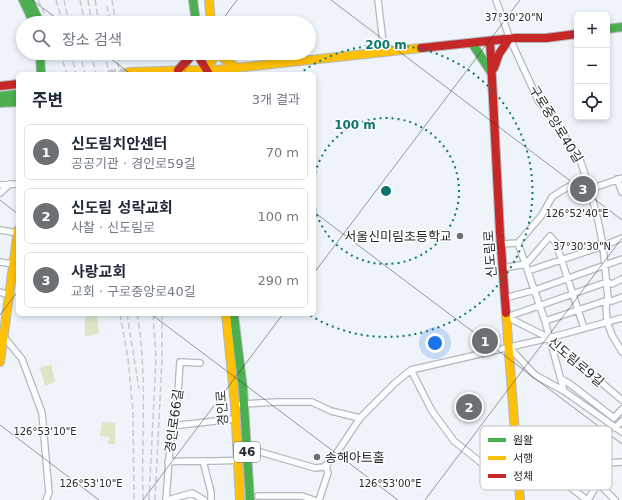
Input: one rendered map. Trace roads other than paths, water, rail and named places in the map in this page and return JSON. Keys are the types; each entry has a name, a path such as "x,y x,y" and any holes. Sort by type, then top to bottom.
{"main road":[{"path":"23,0 31,16"},
{"path":"29,0 37,16"},
{"path":"193,0 195,16"},
{"path":"198,0 200,16"},
{"path":"204,0 205,16"},
{"path":"209,0 210,16"},
{"path":"610,28 622,27"},
{"path":"316,58 509,39 546,38 574,34"},
{"path":"492,75 496,61 509,39"},
{"name":"신도림로","path":"490,41 501,244 514,426"},
{"path":"472,43 492,75"},
{"path":"41,60 44,72"},
{"path":"44,72 45,60"},
{"path":"178,70 187,60"},
{"path":"200,60 206,72"},
{"path":"206,72 212,60"},
{"path":"223,60 234,71"},
{"path":"220,72 299,60"},
{"path":"129,72 178,70 201,72"},
{"path":"0,86 16,84"},
{"path":"0,96 16,94"},
{"path":"0,103 16,102"},
{"path":"0,362 2,336 16,245"},
{"name":"경인로","path":"226,316 240,500"},
{"name":"경인로","path":"234,316 243,389 250,500"},
{"name":"신도림로","path":"519,490 520,500"}],"street":[{"path":"378,0 384,51"},
{"name":"구로중앙로40길","path":"496,0 509,39 539,102 550,115 579,157 586,177 600,225 607,282 607,322"},
{"path":"501,244 518,243 542,214 552,197 586,177"},
{"path":"590,189 620,178 622,192"},
{"path":"0,193 10,184"},
{"path":"0,185 16,184"},
{"path":"0,230 16,232"},
{"path":"503,268 526,264 550,236 556,242 584,328"},
{"path":"528,271 603,246 622,238"},
{"path":"518,243 545,321 564,391"},
{"path":"505,298 534,290 622,259"},
{"path":"0,262 13,264"},
{"path":"507,317 607,282 612,284 622,279"},
{"path":"0,292 9,295"},
{"path":"545,321 608,300 612,301 622,297"},
{"name":"신도림로9길","path":"507,317 549,338 622,400"},
{"path":"247,448 315,468 324,467 334,457 360,418 395,382 411,370 549,338 622,318"},
{"path":"607,322 612,335 622,352"},
{"path":"2,336 22,359 42,413 49,493 46,500"},
{"path":"509,347 535,375 586,405 622,432"},
{"name":"경인로66길","path":"167,500 171,426 177,408 180,362 200,363"},
{"path":"411,370 432,411 454,441 480,462"},
{"path":"560,379 570,384 614,418 622,408"},
{"path":"234,405 278,402 312,402 331,411 360,418"},
{"path":"171,426 234,419"},
{"path":"615,428 622,421"},
{"path":"168,462 187,460 238,460"},
{"path":"203,461 211,492 211,500"},
{"path":"319,500 328,473 326,465"},
{"path":"574,490 587,500 593,490"},
{"path":"605,490 615,500"},
{"path":"167,500 192,493 204,500"},
{"path":"258,496 302,496 314,500"}],"tunnel":[{"path":"208,60 209,69"}],"railway":[{"path":"38,0 46,16"},
{"path":"56,0 61,16"},
{"path":"64,0 67,16"},
{"path":"80,0 83,16"},
{"path":"88,0 91,16"},
{"path":"95,0 98,16"},
{"path":"112,0 115,16"},
{"path":"107,6 109,16"},
{"path":"62,60 66,72"},
{"path":"73,60 76,72"},
{"path":"82,60 85,72"},
{"path":"93,60 96,72"},
{"path":"106,60 109,72"},
{"path":"117,60 120,72"},
{"path":"120,316 128,358 133,412 134,500"},
{"path":"127,316 139,389"},
{"path":"137,316 143,383 143,500"},
{"path":"149,500 156,358 153,316"},
{"path":"155,500 162,359 162,316"}],"place":[{"name":"사랑교회","path":"583,189"},
{"name":"서울신미림초등학교","path":"460,236"},
{"name":"신도림치안센터","path":"485,341"},
{"name":"신도림 성락교회","path":"469,407"},
{"name":"송해아트홀","path":"317,457"}]}
